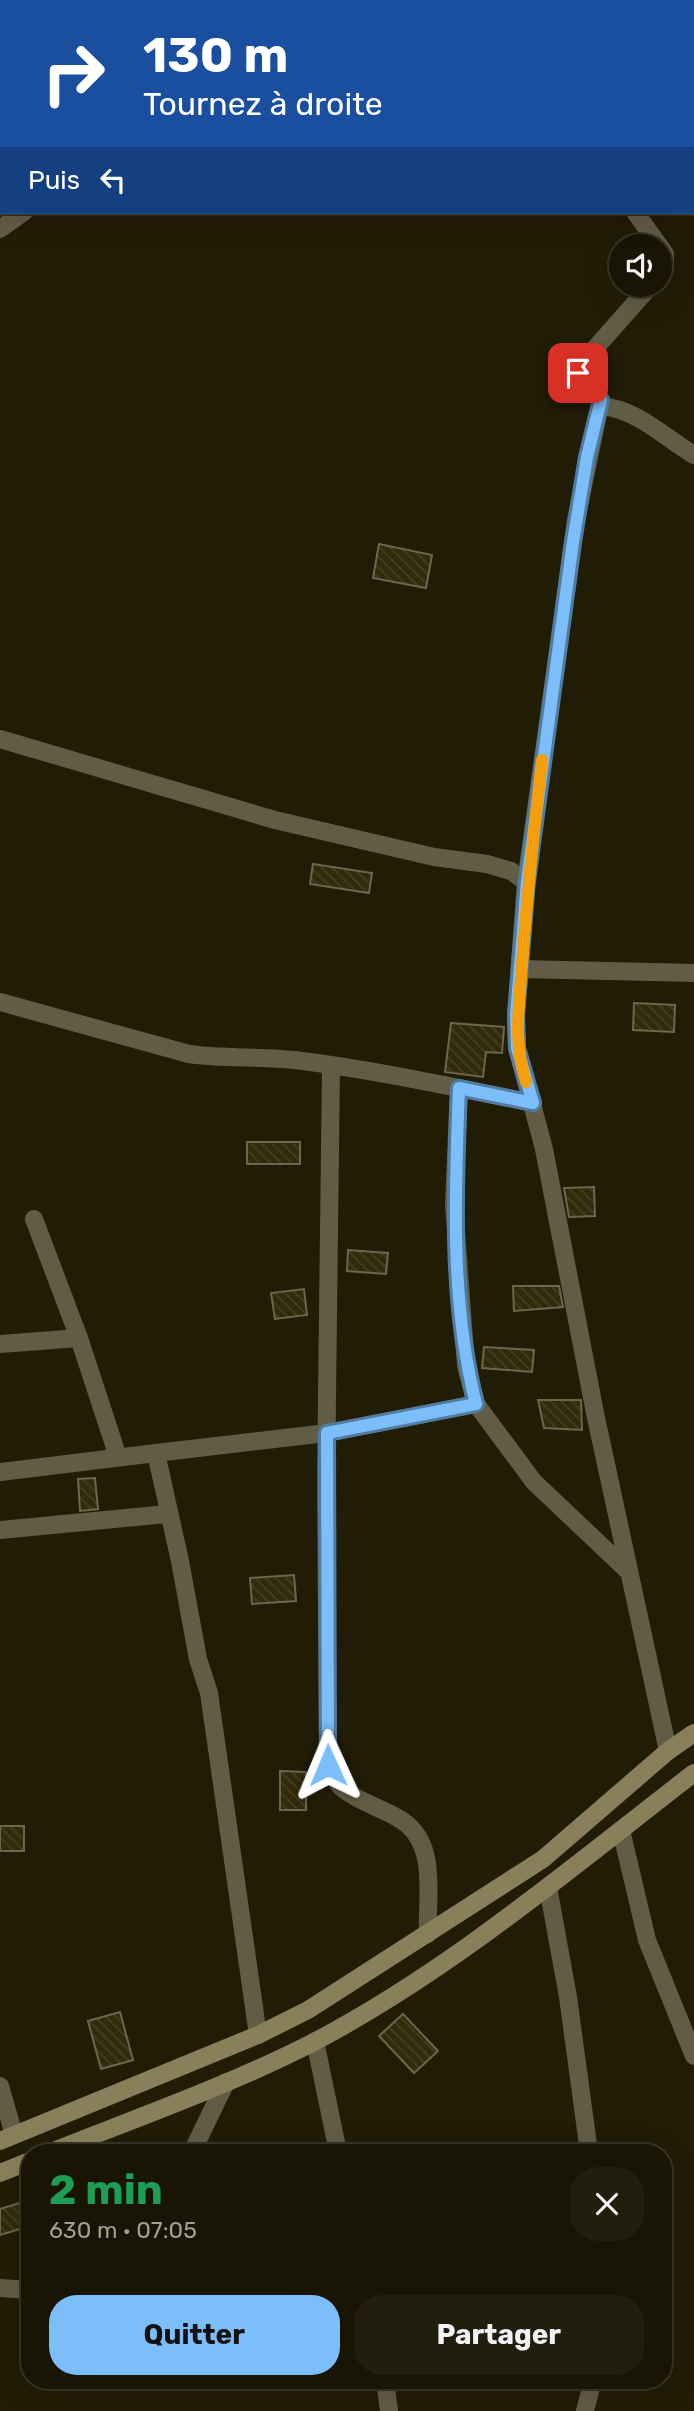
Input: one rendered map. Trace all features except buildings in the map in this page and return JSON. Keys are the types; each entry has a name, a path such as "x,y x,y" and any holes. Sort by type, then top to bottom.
{"street":[{"path":"0,229 21,214"},
{"path":"636,214 651,234"},
{"path":"640,297 577,366 578,373 598,394 600,406 587,457 572,546 527,881 522,969 516,1015 517,1048 533,1103 565,1248 628,1572 668,1751"},
{"path":"600,406 619,408 641,418 694,455"},
{"path":"0,740 275,820 434,857 486,864 511,871 527,881"},
{"path":"522,969 694,973"},
{"path":"0,1002 189,1054 221,1059 256,1056 331,1066 533,1103"},
{"path":"331,1066 327,1433 328,1765 339,1786 361,1801 399,1815 414,1830 426,1857 428,1934"},
{"path":"459,1088 454,1204 466,1366 476,1404 493,1431 534,1482 628,1572"},
{"path":"34,1219 79,1338 118,1457"},
{"path":"0,1344 79,1338"},
{"path":"0,1472 327,1433 476,1404"},
{"path":"156,1453 198,1659 209,1693 258,2035"},
{"path":"0,1530 167,1514"},
{"path":"0,2086 7,2138 258,2035 308,2010 542,1859 668,1751 694,1733"},
{"path":"71,2144 226,2082 315,2041 408,1986 548,1886 694,1773"},
{"path":"621,1830 647,1940 694,2056"},
{"path":"548,1886 568,1997 588,2144"},
{"path":"315,2041 336,2144"},
{"path":"196,2144 226,2082"},
{"path":"0,2173 21,2165"},
{"path":"0,2288 21,2289"},
{"path":"386,2389 389,2411"},
{"path":"584,2411 590,2389"}],"slow traffic":[{"path":"526,1082 517,1048 516,1015 522,969 527,881 542,760"}],"route":[{"path":"328,1765 327,1433 476,1404 466,1366 454,1204 459,1088 533,1103 517,1048 516,1015 522,969 527,881 573,542 587,457 601,400 578,373"}]}
